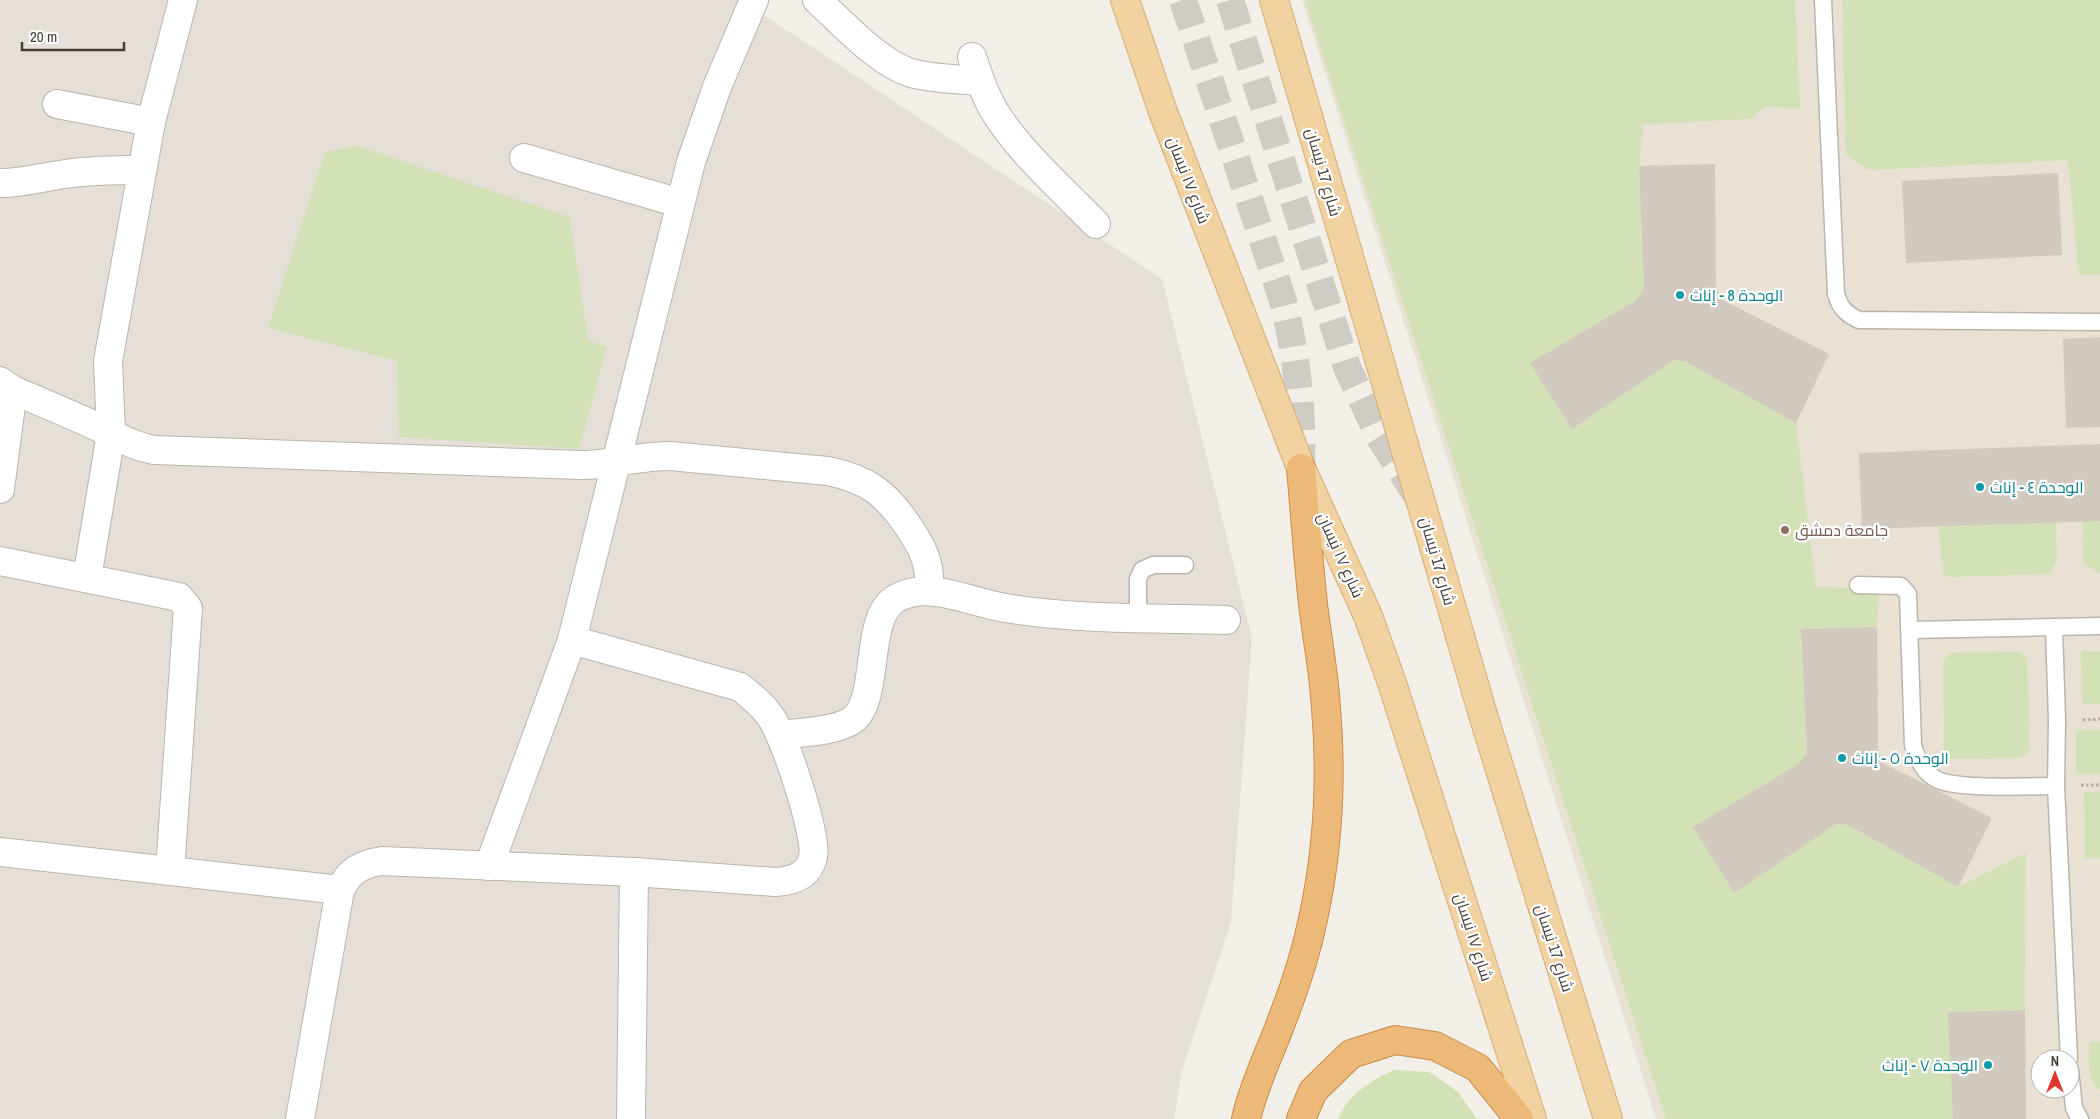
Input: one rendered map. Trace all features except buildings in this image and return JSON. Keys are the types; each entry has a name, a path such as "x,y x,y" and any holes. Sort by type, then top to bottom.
{"highway":[{"path":"1246,1119 1260,1070 1282,1021 1300,970 1316,901 1328,813 1329,760 1326,706 1312,602 1301,468"},
{"path":"1301,1119 1313,1091 1351,1054 1395,1040 1436,1046 1478,1068 1519,1119"}],"main road":[{"name":"شارع ١٧ نيسان","path":"1126,0 1163,112 1301,468 1368,616 1395,693 1532,1119"},
{"name":"شارع 17 نيسان","path":"1274,0 1484,718 1608,1119"}],"street":[{"path":"87,578 111,434 108,361 141,170 151,122 183,0"},
{"path":"489,866 572,640 680,203 716,87 754,0"},
{"path":"817,0 881,57 895,66 927,76 976,69 991,106 1015,140 1096,224"},
{"path":"57,104 151,122"},
{"path":"524,158 680,203"},
{"path":"0,184 32,181 63,174 99,170 141,170"},
{"path":"0,489 6,386 136,447 154,450 581,465 652,456 670,456 828,471 848,475 882,493 894,506 922,547 930,579 929,591"},
{"path":"0,561 179,597 188,608 170,871"},
{"path":"781,735 840,726 855,718 864,703 882,614 887,606 904,594 929,591 1000,607 1052,614 1226,620"},
{"path":"300,1119 340,890 346,878 356,868 368,863 382,861 634,872 775,882 787,882 799,877 808,869 813,860 813,838 781,735 771,717 757,700 740,687 572,640"},
{"path":"0,852 340,890"},
{"path":"632,1119 634,872"}],"lane":[{"path":"1823,0 1836,294 1840,306 1847,314 1859,320 2100,322"},
{"path":"1138,617 1138,579 1142,570 1153,566 1185,566"},
{"path":"1858,585 1900,586 1908,594 1913,745 1917,759 1925,770 1937,780 1953,785 2056,786"},
{"path":"1910,630 2100,626"},
{"path":"2054,627 2057,720 2056,786 2069,1049"},
{"path":"2073,1099 2074,1108 2080,1119"}],"shaded area":[{"path":"0,0 741,0 1162,279 1252,638 1231,922 1181,1074 1174,1119 0,1119"},
{"name":"جامعة دمشق","path":"1302,0 2100,0 2100,1119 1656,1119"}],"green space":[{"path":"1305,0 1795,0 1800,108 1769,106 1758,112 1752,119 1643,124 1639,166 1644,290 1635,301 1531,363 1572,429 1674,360 1686,362 1796,423 1816,586 1879,590 1877,627 1801,629 1807,754 1797,765 1693,827 1734,893 1836,824 1848,825 1958,887 2026,853 2025,1010 1949,1012 1953,1119 1666,1119"},
{"path":"1842,0 2100,0 2100,274 2079,275 2068,160 1868,170 1846,154"},
{"path":"358,146 570,217 588,340 607,347 579,449 399,437 397,361 268,328 325,152"},
{"path":"2056,521 2057,561 2049,574 1950,577 1943,575 1939,525"},
{"path":"2082,521 2100,521 2100,573 2084,564"},
{"path":"2081,651 2100,651 2100,704 2082,704"},
{"path":"2018,652 2027,658 2030,749 2022,758 1944,759 1943,661 1949,653"},
{"path":"2076,730 2100,730 2100,774 2076,774"},
{"path":"2084,792 2100,792 2100,858 2085,858"},
{"path":"2090,1042 2100,1042 2100,1090 2090,1074"},
{"path":"1394,1070 1429,1072 1458,1092 1477,1119 1338,1119 1347,1103 1361,1089 1377,1078"}],"tunnel":[{"path":"1183,0 1283,301 1298,384 1301,425 1301,468"},
{"path":"1230,0 1347,367 1379,436 1417,496"}],"place":[{"name":"الوحدة 8 - إناث","path":"1680,295"},
{"name":"الوحدة ٤ - إناث","path":"1980,487"},
{"name":"جامعة دمشق","path":"1785,530"},
{"name":"الوحدة ٥ - إناث","path":"1842,758"},
{"name":"الوحدة ٧ - إناث","path":"1988,1065"}]}
